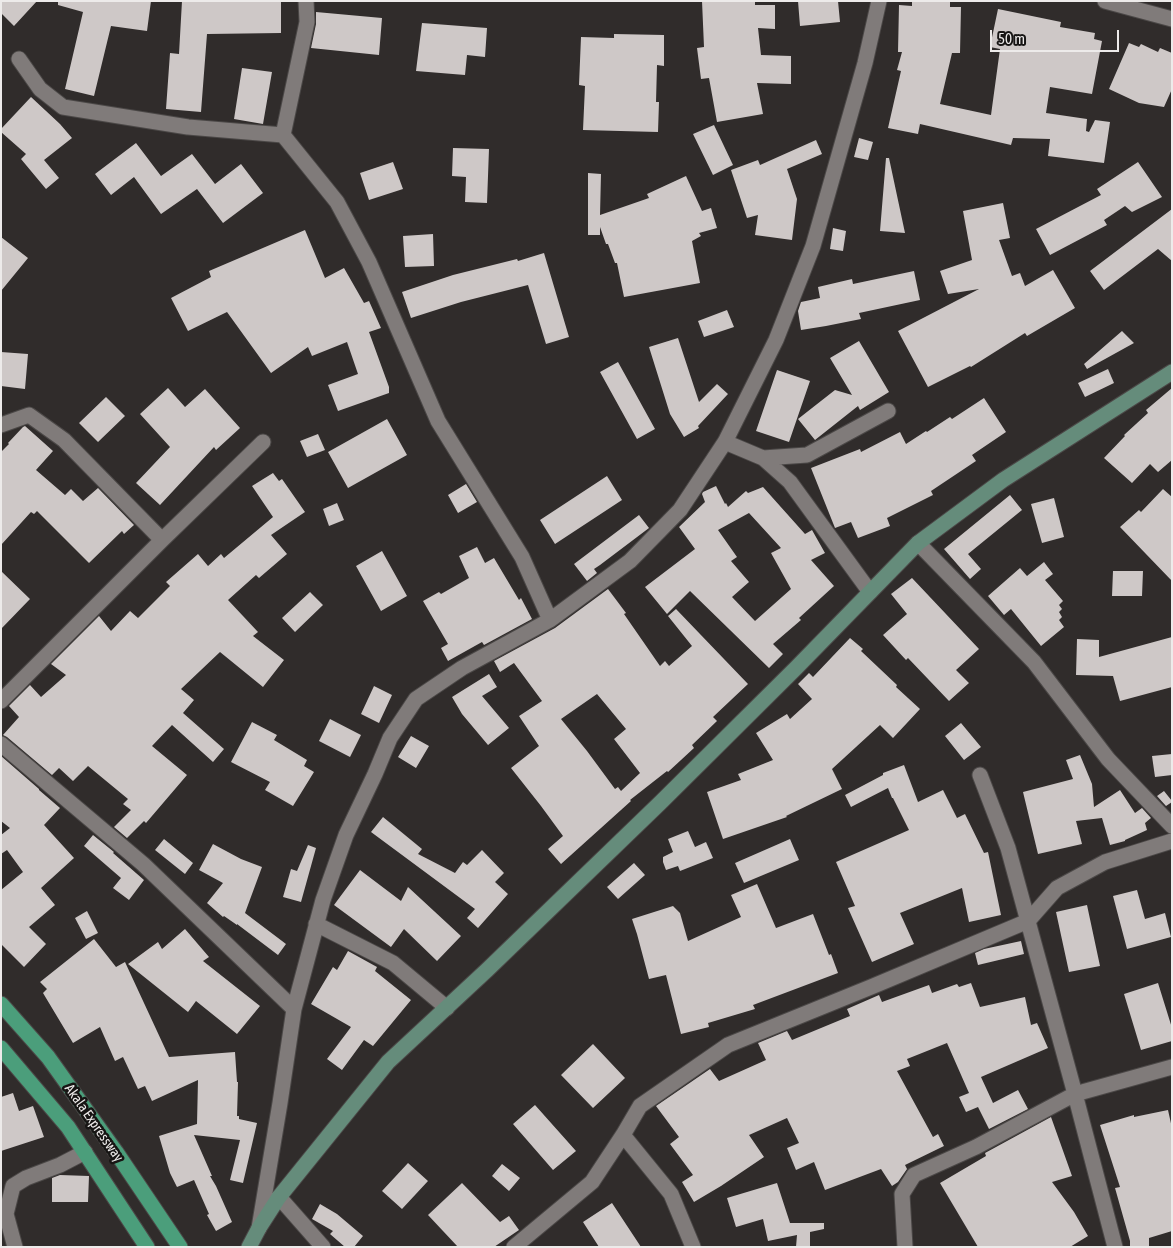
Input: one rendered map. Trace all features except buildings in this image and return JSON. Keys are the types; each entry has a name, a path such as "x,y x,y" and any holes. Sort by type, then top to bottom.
{"main road":[{"name":"Akala Expressway","path":"3,1009 48,1057 116,1152 180,1247"},
{"name":"Akala Expressway","path":"1,1048 68,1127 147,1247"}],"street":[{"path":"283,135 306,22 306,1"},
{"path":"259,1228 294,1009 316,924 346,835 390,738 416,699 462,668 550,620 630,561 680,510 725,442 776,340 813,246 865,63 879,1"},
{"path":"1105,1 1172,19"},
{"path":"19,59 40,89 63,108 188,127 283,135 337,202 369,262 438,421 522,557 550,620"},
{"path":"249,1247 279,1197 388,1062 488,970 660,803 796,668 918,542 1003,480 1172,372"},
{"path":"763,458 807,455 888,411"},
{"path":"1,426 29,415 64,440 162,540"},
{"path":"1,701 263,442"},
{"path":"725,442 763,458 790,482 870,592"},
{"path":"918,542 1034,662 1108,759 1172,826"},
{"path":"1,744 143,864 294,1009"},
{"path":"980,775 1008,848 1115,1247"},
{"path":"514,1247 592,1182 640,1106 728,1045 871,988 1028,921 1057,888 1105,862 1172,841"},
{"path":"316,924 393,963 447,1008"},
{"path":"904,1247 902,1194 914,1175 976,1147 1075,1094 1172,1067"},
{"path":"623,1135 671,1194 693,1247"},
{"path":"15,1247 4,1215 13,1186 26,1178 60,1165 85,1152"},
{"path":"279,1197 323,1247"}]}
